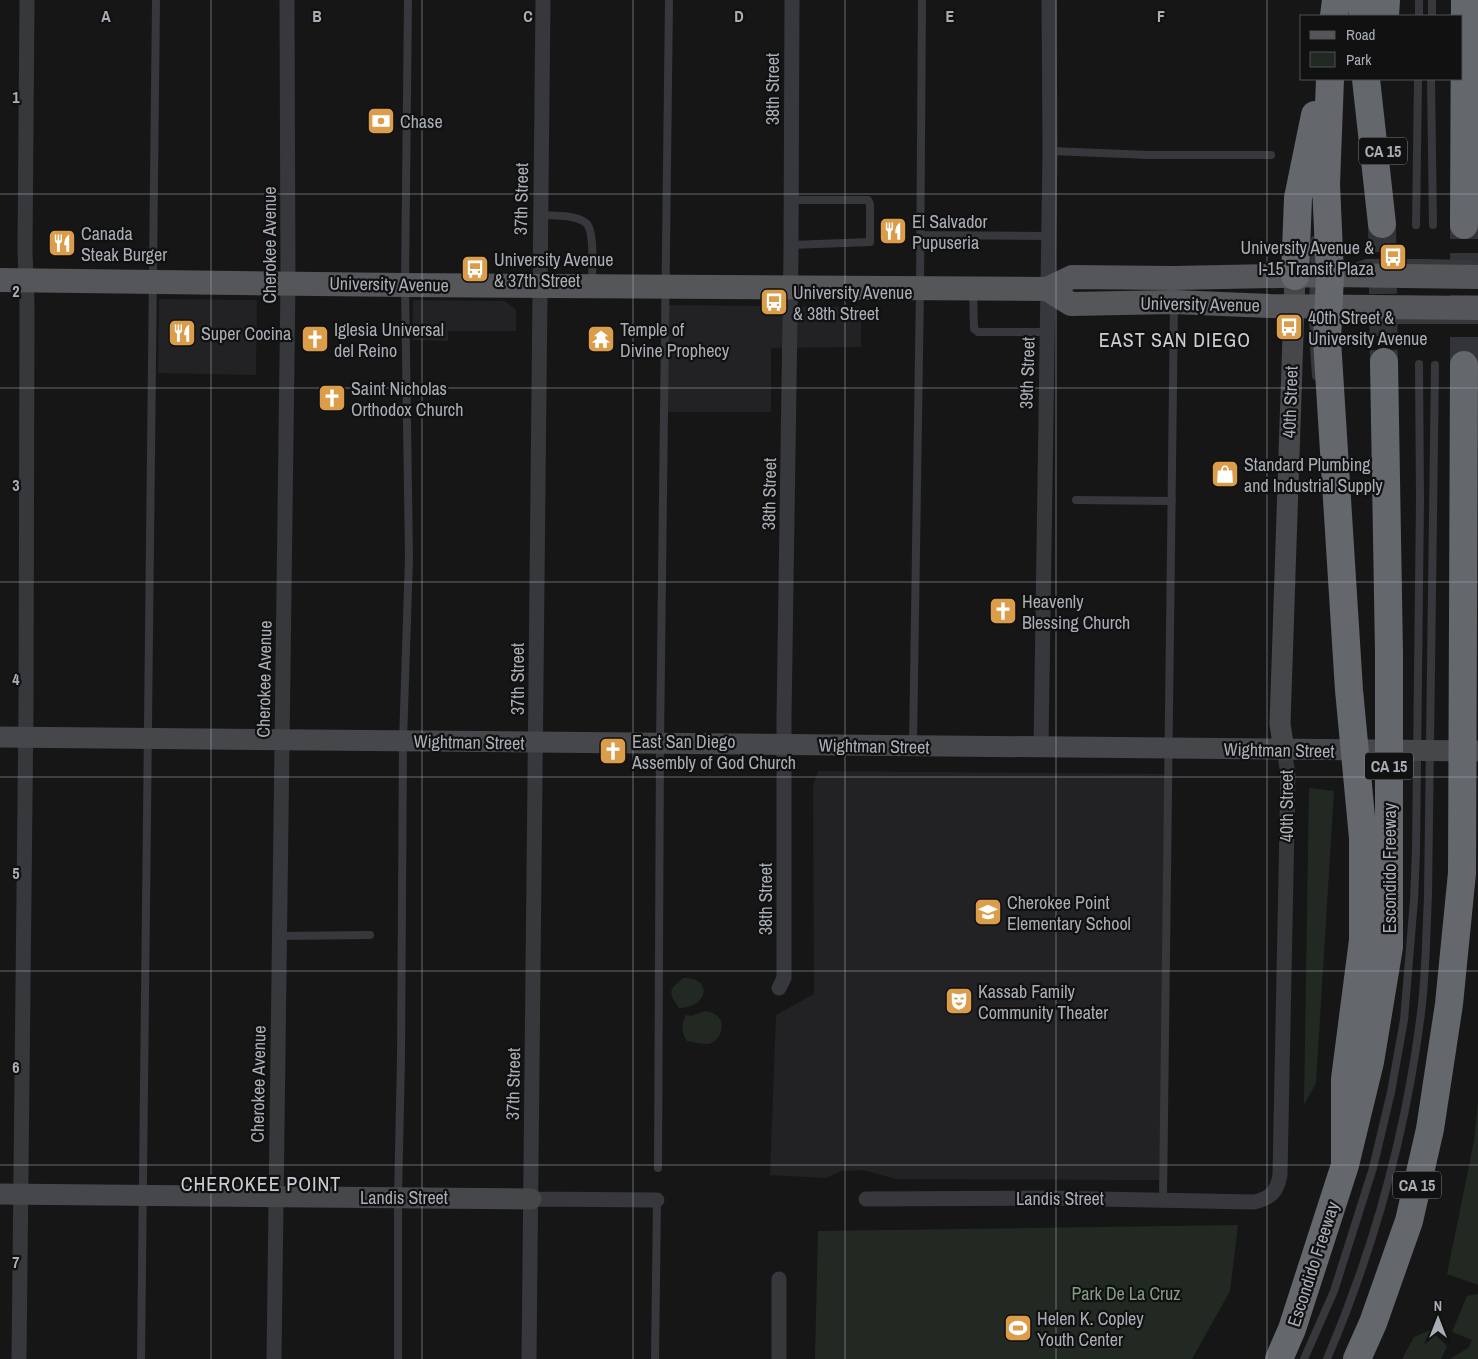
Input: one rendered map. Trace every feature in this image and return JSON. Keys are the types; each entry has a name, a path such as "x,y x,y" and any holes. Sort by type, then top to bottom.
{"highway":[{"path":"1334,15 1336,0"},
{"path":"1362,0 1363,15"},
{"path":"1385,15 1386,0"},
{"path":"1465,0 1473,222"},
{"path":"1313,275 1298,198 1324,80"},
{"path":"1330,80 1326,184 1313,275 1312,306 1328,350 1349,690 1363,838 1363,940 1345,1079 1345,1165"},
{"name":"CA 15","path":"1366,80 1382,224 1384,80"},
{"name":"Escondido Freeway","path":"1279,1359 1292,1329 1345,1165 1370,1062 1389,948 1389,653 1384,362"},
{"name":"CA 15","path":"1357,1359 1373,1323 1409,1221 1430,1129 1449,1004 1462,874 1464,365"},
{"path":"1449,1004 1478,875"}],"main road":[{"name":"University Avenue","path":"0,280 405,285 1047,289 1072,277 1313,275 1478,277"},
{"name":"40th Street","path":"1284,750 1280,724 1313,275"},
{"name":"University Avenue","path":"1047,289 1071,304 1174,302 1478,308"},
{"name":"Wightman Street","path":"0,737 1478,751"},
{"name":"Landis Street","path":"10,1194 531,1198"}],"street":[{"path":"19,1359 10,1194 25,737 28,0"},
{"name":"Cherokee Avenue","path":"274,1359 288,283 286,0"},
{"name":"37th Street","path":"530,1359 543,0"},
{"name":"38th Street","path":"779,988 784,978 784,744 791,288 792,0"},
{"name":"39th Street","path":"1041,748 1050,151 1049,0"},
{"name":"40th Street","path":"1254,1202 1264,1200 1272,1194 1278,1186 1280,1175 1288,774 1284,750"},
{"name":"Landis Street","path":"531,1198 658,1200"},
{"name":"Landis Street","path":"866,1199 1046,1198 1254,1202"},
{"path":"779,1359 780,1279"}],"lane":[{"path":"141,1359 156,0"},
{"path":"398,1359 403,741 409,558 405,285 408,0"},
{"path":"658,1168 660,744 669,0"},
{"path":"913,746 922,0"},
{"path":"1419,0 1419,15"},
{"path":"1432,0 1432,15"},
{"path":"1318,141 1324,80"},
{"path":"1416,224 1418,80"},
{"path":"1431,80 1433,225"},
{"path":"1050,151 1150,155 1271,155"},
{"path":"1318,177 1318,186"},
{"path":"791,200 868,200 870,204 870,242 791,245"},
{"path":"540,215 580,219 588,224 592,257 592,286"},
{"path":"1316,231 1313,275 1366,263 1468,264 1478,268"},
{"path":"920,234 1048,236"},
{"path":"973,289 974,329 978,332 1047,332"},
{"path":"1163,1199 1174,302"},
{"path":"1316,381 1312,306 1373,320 1478,320"},
{"path":"1304,1359 1334,1291 1373,1168 1391,1092 1404,1020 1413,918 1416,850 1420,500 1419,364"},
{"path":"1327,1359 1350,1305 1390,1177 1411,1079 1421,1013 1428,896 1434,365"},
{"path":"1076,500 1172,501"},
{"path":"1334,582 1339,640 1349,690"},
{"path":"279,936 370,935"},
{"path":"655,1359 658,1200"}],"shaded area":[{"path":"159,299 257,300 256,375 158,373"},
{"path":"413,300 505,301 516,310 516,331 448,331 448,341 413,340"},
{"path":"667,305 861,307 861,347 771,348 771,412 667,412"},
{"name":"Cherokee Point Elementary School","path":"818,771 1165,774 1160,1180 896,1179 863,1170 842,1171 826,1178 770,1175 776,1015 814,994 813,786"}],"green space":[{"path":"1309,788 1334,791 1316,1083 1304,1105"},
{"path":"683,978 700,982 704,993 696,1003 689,1007 679,1008 671,992 673,987"},
{"path":"705,1011 713,1013 719,1018 722,1026 720,1034 712,1043 708,1044 687,1041 682,1028 686,1015 691,1016"},
{"path":"1478,1102 1478,1285 1447,1274 1474,1141"},
{"name":"Park De La Cruz","path":"1238,1225 1230,1291 1192,1359 815,1359 818,1231"},
{"path":"1478,1294 1478,1359 1450,1359 1468,1348 1472,1340 1452,1332 1467,1296"},
{"path":"1430,1330 1447,1346 1441,1359 1402,1359 1414,1337"}],"tunnel":[{"path":"1382,224 1384,362"},
{"path":"1464,225 1464,365"}],"place":[{"name":"Chase","path":"381,121"},
{"name":"El Salvador Pupuseria","path":"893,231"},
{"name":"Canada Steak Burger","path":"62,243"},
{"name":"University Avenue & I-15 Transit Plaza","path":"1393,257"},
{"name":"University Avenue & 37th Street","path":"475,269"},
{"name":"University Avenue & 38th Street","path":"774,302"},
{"name":"40th Street & University Avenue","path":"1289,327"},
{"name":"Super Cocina","path":"182,333"},
{"name":"Iglesia Universal del Reino","path":"315,339"},
{"name":"Temple of Divine Prophecy","path":"601,339"},
{"name":"Saint Nicholas Orthodox Church","path":"332,398"},
{"name":"Standard Plumbing and Industrial Supply","path":"1225,474"},
{"name":"Heavenly Blessing Church","path":"1003,611"},
{"name":"East San Diego Assembly of God Church","path":"613,751"},
{"name":"Cherokee Point Elementary School","path":"988,912"},
{"name":"Kassab Family Community Theater","path":"959,1001"},
{"name":"Helen K. Copley Youth Center","path":"1018,1328"}],"district":[{"name":"EAST SAN DIEGO","path":"1175,339"},
{"name":"CHEROKEE POINT","path":"261,1183"}]}
